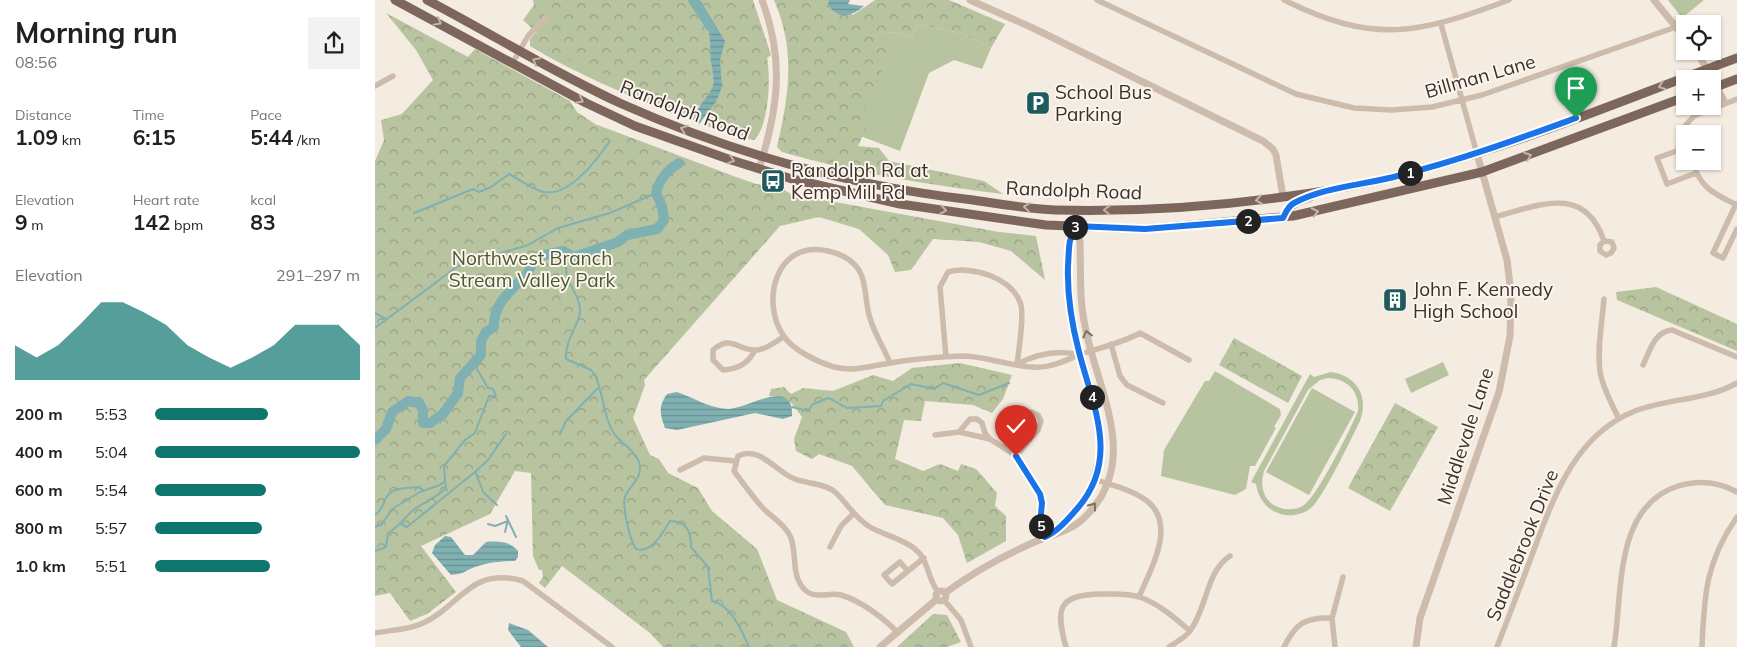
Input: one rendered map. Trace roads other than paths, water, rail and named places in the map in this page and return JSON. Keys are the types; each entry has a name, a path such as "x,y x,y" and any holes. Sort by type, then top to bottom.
{"main road":[{"name":"Randolph Road","path":"395,0 512,64 635,126 759,170 839,191 899,204 991,219 1075,226 1145,229 1283,218 1398,193 1482,172 1676,101"},
{"name":"Randolph Road","path":"427,0 519,52 623,104 727,145 828,176 889,188 1034,208 1076,210 1181,208 1283,197 1401,176 1477,154 1737,58"},
{"path":"1721,85 1737,79"},
{"path":"1283,218 1292,204 1334,189"},
{"path":"1235,222 1277,213 1282,208 1283,197"}],"street":[{"path":"759,170 773,117 777,72 771,28 762,0"},
{"path":"972,0 1263,141 1273,149 1276,155 1283,197"},
{"name":"Billman Lane","path":"1097,0 1275,84 1315,100 1354,108 1392,110 1432,107 1463,100 1676,27"},
{"path":"1284,0 1316,16 1356,27 1407,30 1441,24 1509,0"},
{"path":"1654,0 1676,27"},
{"path":"512,64 528,36 546,17"},
{"path":"1441,24 1477,154"},
{"path":"1702,60 1708,69"},
{"path":"375,86 393,76"},
{"path":"1685,125 1689,120 1737,99"},
{"path":"1721,100 1724,104"},
{"path":"1676,151 1657,158 1667,184 1696,173"},
{"name":"Middlevale Lane","path":"1416,647 1420,618 1499,392 1506,365 1511,294 1507,260 1477,154"},
{"path":"1695,170 1702,184 1711,192 1736,205 1713,253 1723,258 1737,229"},
{"path":"1495,217 1548,202 1567,203 1589,213 1599,224 1604,240"},
{"path":"1055,533 1082,504 1094,479 1101,451 1101,433 1073,326 1068,274 1069,236 1075,226 1076,210"},
{"path":"880,647 941,596 974,572 1045,537 1066,530 1083,519 1095,505 1106,484 1114,458 1114,435 1091,351 1081,298 1080,236 1075,226"},
{"path":"891,363 870,319 865,286 856,266 847,258 826,250 812,249 796,252 778,275 772,303 775,320 783,337 814,358 834,367 862,369 891,363 964,356 1044,367 1068,361 1140,333 1189,360"},
{"path":"946,357 939,287 948,272 955,270 987,275 1007,286 1016,295 1021,306 1022,319 1017,364"},
{"path":"1604,299 1599,349 1600,373 1606,392 1619,419"},
{"path":"1643,365 1660,332 1665,330 1672,330 1737,357"},
{"path":"755,350 751,357 738,369 723,370 713,360 713,350 721,344 732,342 755,350 770,345 783,337"},
{"path":"1111,344 1120,376 1127,385 1163,404"},
{"path":"1017,364 1032,357 1067,351 1080,355"},
{"name":"Saddlebrook Drive","path":"1497,647 1560,484 1583,450 1600,432 1619,419 1648,406 1699,397 1737,383"},
{"path":"1004,448 1026,414 1031,412 1038,415 1041,420 1038,430 1016,456"},
{"path":"959,432 970,420 977,419 990,439"},
{"path":"935,434 959,432 990,439 1016,456 1040,494 1042,503 1040,525 1045,537"},
{"path":"898,633 882,619 851,599 839,594 814,595 805,590 797,577 789,533 763,509 746,487 734,470 735,461 743,454 758,455 789,476 835,492 853,514 870,527 914,548 924,558 928,576 941,596 961,620 971,647"},
{"path":"679,470 705,458 735,461"},
{"path":"1094,479 1142,497 1160,517 1161,541 1139,597"},
{"path":"1614,647 1622,570 1627,548 1642,512 1655,498 1673,487 1687,483 1716,484 1737,492"},
{"path":"830,547 841,526 853,514"},
{"path":"1702,647 1706,581 1717,550 1737,518"},
{"path":"1169,647 1190,631 1198,619 1215,572 1223,560 1230,556"},
{"path":"907,570 924,558"},
{"path":"375,633 421,624 476,584 495,577 507,576 523,581 612,647"},
{"path":"1335,647 1332,618 1343,577"},
{"path":"1066,647 1059,618 1062,608 1077,595 1121,594 1139,597 1165,610 1190,631"},
{"path":"1284,647 1291,633 1306,621 1316,618 1332,618"}],"water":[{"path":"694,0 700,0 725,41 720,60 722,87 716,102 699,124 693,120 699,107 711,91 714,81 709,29 704,13"},
{"path":"829,0 850,0 848,4 864,6 854,13 841,15 832,10 828,5"},
{"path":"677,392 708,405 728,409 778,396 786,398 791,404 792,416 783,419 755,413 677,430 665,428 661,415 662,403 667,394"},
{"path":"445,536 451,537 465,555 473,555 486,542 503,542 511,545 518,551 518,557 515,561 486,564 451,575 432,553 435,545"},
{"path":"509,623 528,630 548,647 521,647 508,630"}],"waterway":[{"path":"693,0 711,27"},
{"path":"414,213 473,189 479,192 491,187 509,174 540,191 553,192 563,189 590,167 609,142"},
{"path":"375,440 386,429 392,412 408,401 419,403 423,410 423,423 430,423 443,414 458,393 460,378 481,355 481,341 486,332 494,327 500,304 526,275 535,257 563,251 574,257 618,242 627,235 657,229 664,220 662,206 656,193 664,176 679,163"},
{"path":"375,328 458,266 528,245 558,228 610,213 656,193"},
{"path":"574,257 567,260 566,268 569,281 579,302 580,315 570,337 566,359 591,370 595,375 612,429 616,436 632,451 640,464 639,474 626,493 624,502 631,539 636,549 642,550 656,541 670,521 684,525 689,532 691,547 708,567 712,601 719,603 730,613 739,626 749,647"},
{"path":"375,313 386,319"},
{"path":"375,527 382,524 392,509 420,492 440,485 445,481 444,466 465,440 475,433 489,396 496,396 493,389 488,388 474,364"},
{"path":"792,407 808,411 813,404 829,398 847,408 881,406 883,401 911,384 934,389 943,383 979,395 1009,383"},
{"path":"560,434 566,421 599,387"},
{"path":"401,524 407,527 475,472 488,460 506,434"},
{"path":"476,473 483,492 497,505"},
{"path":"375,551 386,547 388,533 398,526 412,511 446,488 445,481"},
{"path":"375,515 391,492 402,488 419,487 424,491"},
{"path":"506,516 516,537"},
{"path":"505,532 508,520"},
{"path":"488,524 495,526 508,521"}],"place":[{"name":"School Bus Parking","path":"1038,103"},
{"name":"Randolph Rd at Kemp Mill Rd","path":"773,181"},
{"name":"John F. Kennedy High School","path":"1395,300"}],"park label":[{"name":"Northwest Branch Stream Valley Park","path":"532,269"}]}
